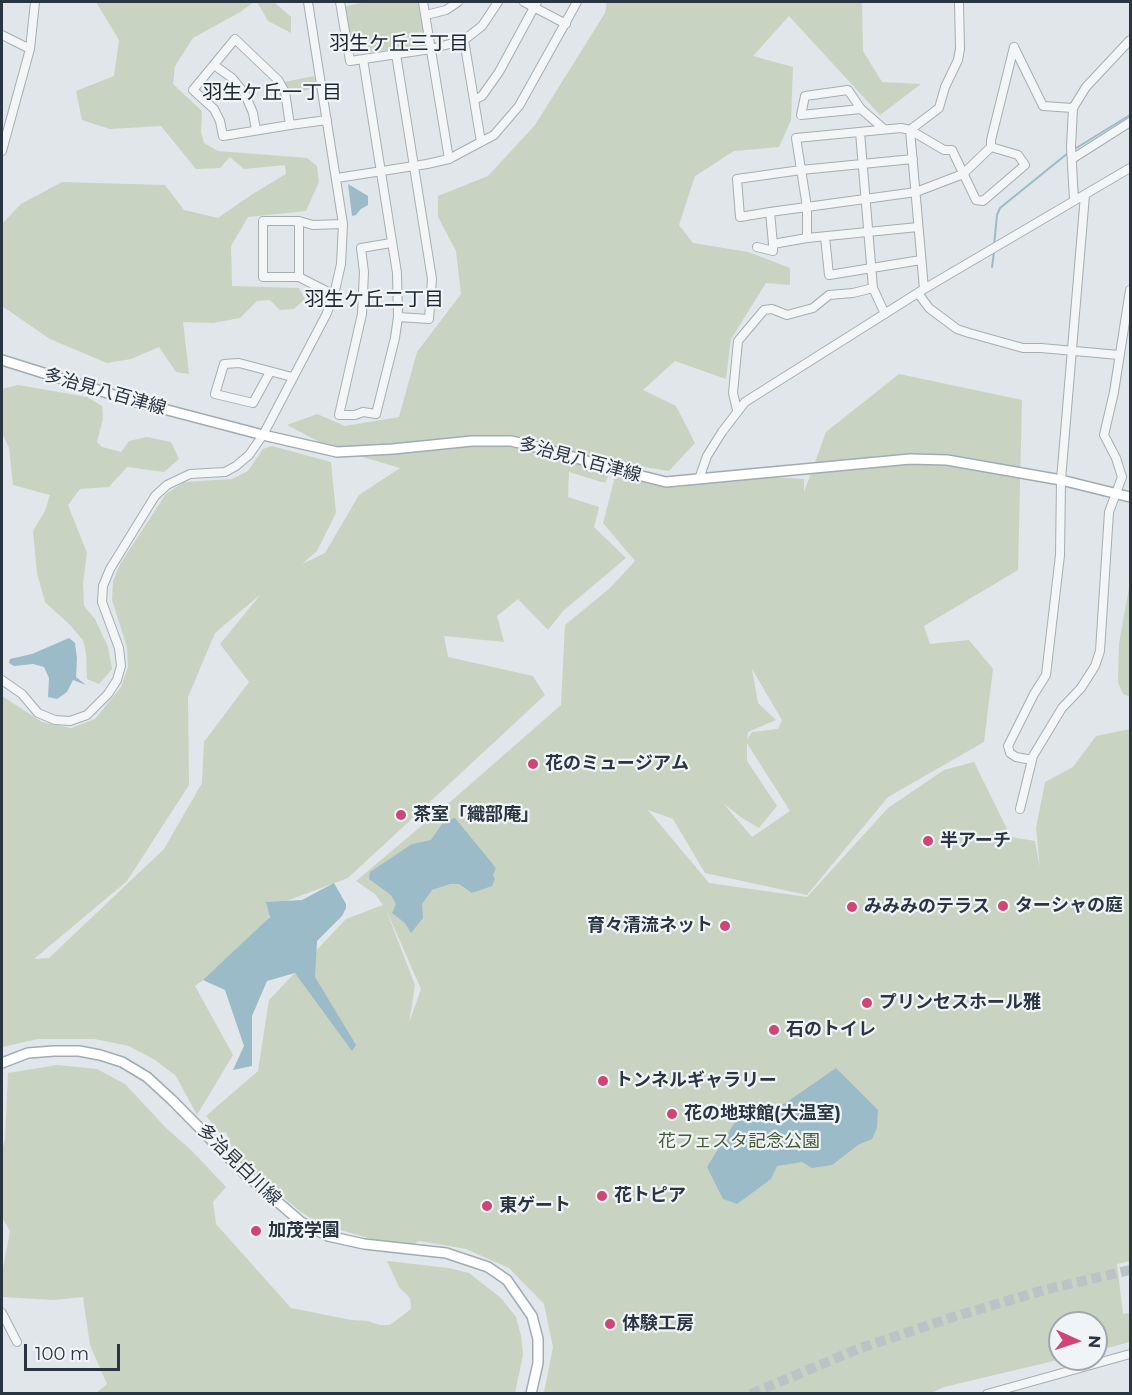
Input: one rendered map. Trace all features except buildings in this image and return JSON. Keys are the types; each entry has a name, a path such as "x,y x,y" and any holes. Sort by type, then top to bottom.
{"main road":[{"name":"多治見八百津線","path":"2,360 113,395 323,449 349,452 472,441 511,441 545,448 666,482 910,459 947,460 1061,480 1131,497"},
{"name":"多治見白川線","path":"2,1063 28,1053 54,1051 80,1051 122,1062 147,1077 244,1173 301,1222 328,1236 364,1244 446,1253 488,1267 507,1280 532,1316 538,1339 538,1357 531,1394"}],"street":[{"path":"2,151 30,49 35,2"},
{"path":"2,680 22,694 38,713 49,719 63,721 77,719 95,708 108,694 117,680 121,666 119,648 102,602 103,586 110,569 155,496 167,484 190,474 225,472 249,455 263,435 326,315 334,295 343,251 343,224 308,2"},
{"path":"349,2 340,3 350,61 431,49 464,40 482,26 498,2"},
{"path":"423,2 449,159"},
{"path":"426,15 446,10 458,2"},
{"path":"524,2 535,4 566,24"},
{"path":"337,178 449,159 500,129 519,106 577,2"},
{"path":"910,130 939,108 945,87 958,60 960,49 959,2"},
{"path":"474,100 482,96 499,72 535,4"},
{"path":"2,35 30,49"},
{"path":"290,125 285,92 278,80 235,39 194,90 214,109 220,121 223,136 327,120"},
{"path":"464,40 481,142"},
{"path":"1074,200 1073,108 1086,87 1131,40"},
{"path":"913,159 737,179 740,217 916,192 963,174 991,147 995,121 1014,47 1043,106 1073,108"},
{"path":"396,54 432,279 429,319 398,317"},
{"path":"363,59 397,273 398,317 376,414 363,412 355,415 339,415 362,314 364,272 361,248 392,243"},
{"path":"214,65 232,78 245,94 256,130"},
{"path":"861,109 801,115 805,96 849,90 861,109 884,129"},
{"path":"1072,154 1131,123"},
{"path":"807,238 807,207 796,138 884,129 910,130 944,150 952,150 976,200 983,201 1025,165 1018,155 991,147"},
{"path":"910,130 921,260 921,291 929,308 957,328 1023,348 1119,355"},
{"path":"860,132 873,288 885,314"},
{"path":"699,479 706,456 737,410 745,402 921,291 1131,168"},
{"path":"1032,760 1016,757 1010,753 1008,746 1046,675 1060,555 1061,480 1085,195"},
{"path":"756,247 773,251 770,212"},
{"path":"334,295 299,277 262,277 263,221 299,222 313,225 343,224"},
{"path":"299,222 299,277"},
{"path":"773,244 918,226"},
{"path":"825,237 829,275 921,260"},
{"path":"737,410 734,393 738,341 764,310 772,309 787,315 813,309 829,295 873,288"},
{"path":"1020,809 1032,760 1062,708 1081,688 1095,666 1100,651 1109,512 1122,477 1104,435 1131,290"},
{"path":"270,372 253,403 215,394 224,364 239,363 292,377"},
{"path":"2,1313 17,1342"},
{"path":"987,1394 1131,1354"}],"green space":[{"path":"96,2 254,2 193,38 175,66 173,84 202,111 201,132 204,143 218,151 307,158 317,166 319,182 306,211 248,217 231,246 232,286 299,288 305,299 294,309 280,310 270,300 257,301 240,318 213,323 183,322 189,374 176,372 159,347 131,359 107,363 50,339 2,306 2,224 21,204 62,182 165,185 184,210 218,218 286,174 285,165 244,169 230,157 220,168 196,169 161,126 110,129 82,120 76,91 114,76 119,40"},
{"path":"257,2 274,2 291,17 291,33 268,21"},
{"path":"367,2 419,2 426,42 424,46 352,54 344,10 347,6"},
{"path":"607,2 862,2 863,51 882,82 921,84 880,115 789,16 753,56 793,67 791,120 779,147 734,151 695,176 679,225 693,243 748,252 790,268 790,285 766,283 731,339 726,379 675,361 643,390 676,406 695,443 669,471 614,462 605,483 569,472 568,497 599,507 594,527 626,558 563,611 548,630 518,599 497,616 504,642 444,636 448,657 533,676 545,695 348,878 281,903 233,959 195,986 233,1055 197,1115 176,1076 155,1060 129,1046 94,1039 38,1039 2,1047 2,696 42,722 71,728 95,719 121,687 128,667 127,647 112,600 113,581 120,564 166,494 184,482 232,479 248,471 263,449 272,446 331,462 336,513 317,551 302,564 325,553 359,495 400,468 329,447 287,425 317,414 345,426 399,417 417,352 461,294 456,251 438,217 438,196 488,176 535,125 605,13","holes":["261,594 220,644 249,682 204,742 202,783 164,849 49,958 34,959 127,881 189,785 188,697 215,633"]},
{"path":"314,76 317,88 289,94 284,82"},
{"name":"花フェスタ記念公園","path":"899,374 1022,400 1018,570 924,626 930,644 969,640 993,669 984,742 888,797 807,895 705,873 673,819 648,810 709,883 807,897 888,808 944,770 974,762 1011,837 1035,841 1040,868 1036,828 1045,782 1073,767 1096,736 1130,729 1130,1261 1117,1264 1123,1314 1130,1313 1130,1342 1108,1348 1108,1311 1048,1311 1048,1362 944,1387 931,1393 544,1393 553,1347 544,1304 509,1268 466,1249 420,1241 412,1244 382,1242 320,1224 301,1212 236,1158 226,1132 220,1133 206,1116 258,1071 269,1000 346,919 383,905 375,894 356,881 561,705 565,625 609,589 635,561 603,523 615,477 675,487 774,477 804,479 804,492 826,432","holes":["752,669 782,720 778,729 752,732 747,740 748,732 776,720 758,703","747,743 790,811 752,837 723,803 759,828 777,806 747,761","385,907 421,989 409,1023 415,985"]},
{"path":"18,385 87,397 102,406 103,419 97,442 102,447 121,452 129,441 147,437 171,442 179,459 164,472 127,467 109,487 80,489 68,505 87,553 83,584 84,606 95,619 108,647 112,669 99,684 87,679 83,640 45,602 37,573 33,531 45,511 50,495 13,485 9,448 2,433 2,389"},
{"path":"1130,582 1130,697 1123,694 1118,682 1119,644"},
{"path":"57,1065 97,1069 125,1084 166,1128 192,1151 226,1187 213,1202 216,1224 291,1308 351,1320 368,1321 379,1325 390,1325 411,1309 410,1298 399,1287 387,1261 448,1268 469,1273 501,1298 516,1317 523,1355 515,1393 96,1393 107,1384 90,1345 83,1297 54,1300 2,1297 2,1274 10,1231 2,1217 2,1151 5,1139 8,1073"}],"water":[{"path":"348,184 368,196 368,205 352,216"},
{"path":"69,638 75,643 76,677 86,685 73,680 67,692 57,699 48,697 49,678 44,667 33,664 14,666 9,663 10,659 32,654"},
{"path":"455,818 496,868 493,875 495,879 492,886 472,893 459,884 450,884 432,890 422,904 423,918 411,933 405,923 392,913 396,904 391,895 369,879 370,872 412,844 431,840 444,821"},
{"path":"334,883 346,908 342,916 317,941 315,977 356,1045 352,1051 295,973 267,981 252,1016 252,1066 233,1070 244,1046 225,990 203,980 270,917 266,902 302,900"},
{"path":"836,1068 878,1110 877,1128 872,1139 858,1145 832,1165 812,1168 802,1162 777,1166 771,1179 737,1204 723,1199 707,1167 740,1114 784,1104"}],"waterway":[{"path":"1073,150 1130,115"},
{"path":"994,246 997,215 1000,208 1068,153"},
{"path":"992,267 994,252"}],"tunnel":[{"path":"751,1394 858,1349 953,1317 1044,1290 1130,1270"}],"place":[{"name":"花のミュージアム","path":"533,764"},
{"name":"茶室「織部庵」","path":"401,815"},
{"name":"半アーチ","path":"928,841"},
{"name":"ターシャの庭","path":"1003,906"},
{"name":"みみみのテラス","path":"852,907"},
{"name":"育々清流ネット","path":"725,926"},
{"name":"プリンセスホール雅","path":"867,1003"},
{"name":"石のトイレ","path":"774,1030"},
{"name":"トンネルギャラリー","path":"603,1081"},
{"name":"花の地球館(大温室)","path":"672,1114"},
{"name":"花トピア","path":"602,1196"},
{"name":"東ゲート","path":"487,1206"},
{"name":"加茂学園","path":"256,1231"},
{"name":"体験工房","path":"610,1324"}],"district":[{"name":"羽生ケ丘三丁目","path":"399,44"},
{"name":"羽生ケ丘一丁目","path":"272,93"},
{"name":"羽生ケ丘二丁目","path":"374,300"}]}
